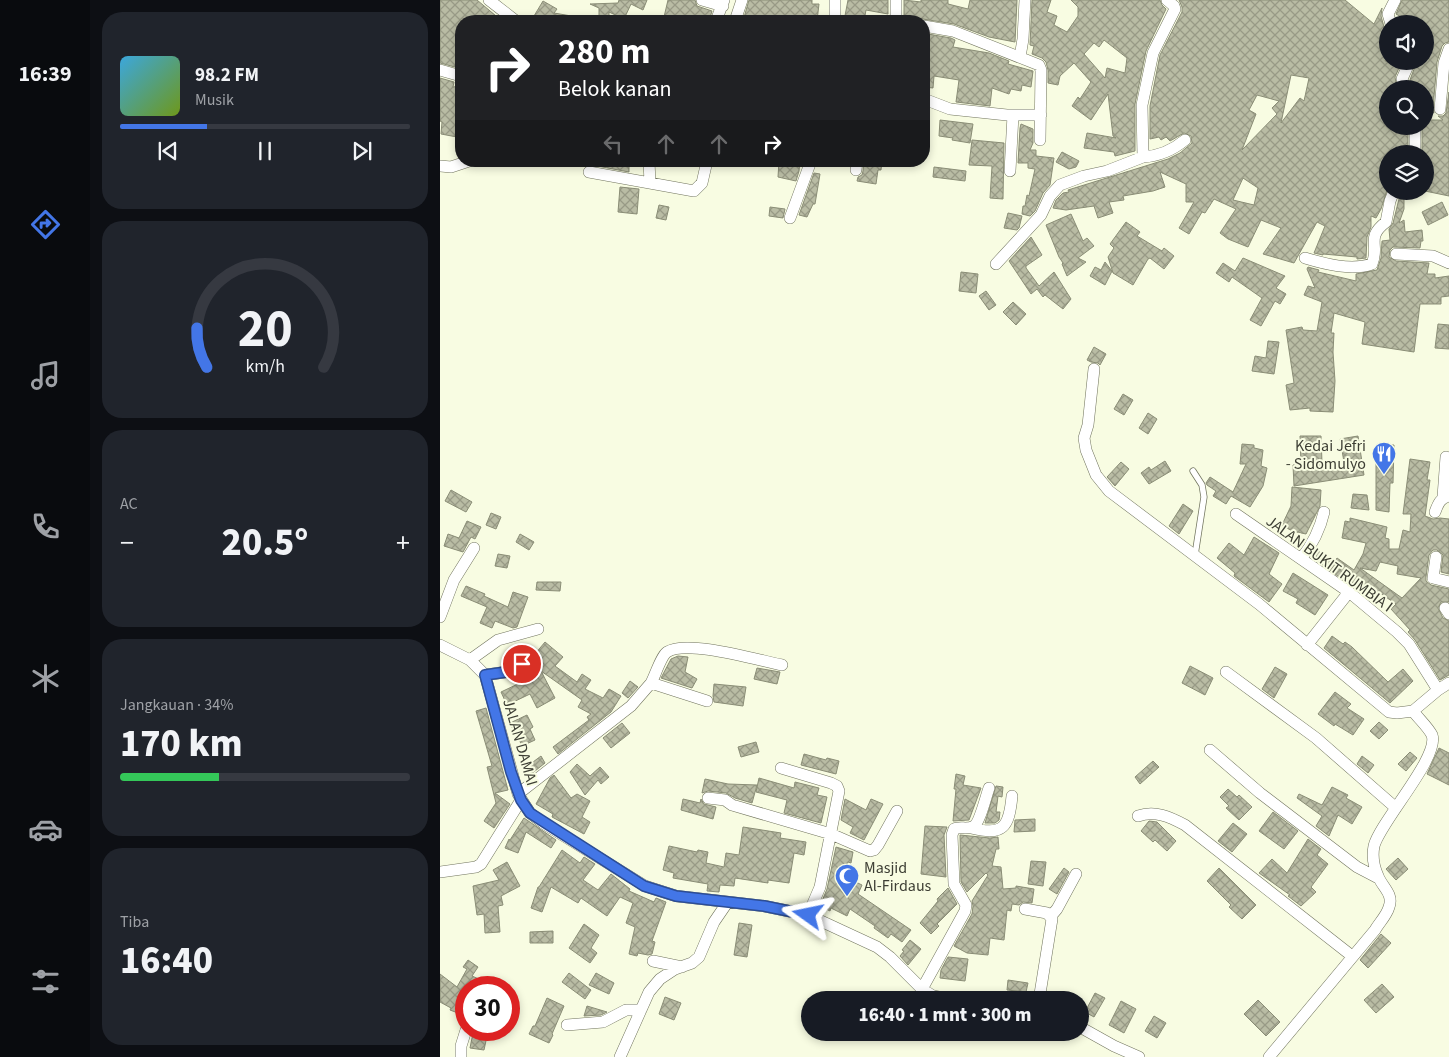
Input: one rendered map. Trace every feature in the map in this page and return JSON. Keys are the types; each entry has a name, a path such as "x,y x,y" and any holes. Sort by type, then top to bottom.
{"street":[{"path":"489,0 508,15"},
{"path":"702,0 723,3 718,15"},
{"path":"737,15 742,0"},
{"path":"835,15 836,0"},
{"path":"896,0 896,15"},
{"path":"1020,56 1025,0"},
{"path":"1143,157 1142,105 1153,53 1176,8 1167,0"},
{"path":"1388,15 1395,0"},
{"path":"930,27 953,31 1039,65 1042,70 1040,140"},
{"path":"1440,109 1444,63 1449,49"},
{"path":"440,70 455,74"},
{"path":"930,101 950,109 1013,115 1041,115"},
{"path":"1010,171 1013,115"},
{"path":"996,264 1041,215 1050,196 1060,185 1175,148 1185,140"},
{"path":"440,166 455,166"},
{"path":"649,167 650,183"},
{"path":"589,172 694,191 702,183 706,167"},
{"path":"790,218 809,167"},
{"path":"1305,258 1331,264 1352,266 1372,264 1374,252 1373,237 1379,227 1386,222 1390,200"},
{"path":"1396,254 1433,256 1449,263"},
{"path":"1094,369 1088,425 1084,438 1086,450 1096,474 1109,491 1259,604 1389,712 1413,711 1449,683"},
{"path":"1435,512 1439,501 1446,496 1446,456"},
{"path":"1301,559 1310,547 1324,512"},
{"name":"JALAN BUKIT RUMBIA I","path":"1236,514 1349,592 1409,644 1438,690"},
{"path":"440,617 454,580 474,548"},
{"path":"1436,557 1433,578 1449,582"},
{"path":"1307,645 1349,592"},
{"path":"470,660 498,640 538,629"},
{"name":"JALAN DAMAI","path":"440,645 470,660 485,675 519,797 530,813 543,823 644,886 676,896 764,906 808,915 877,947 925,991"},
{"path":"440,872 476,867 480,864 519,797 631,706 651,683 665,653 685,647 705,649 782,665"},
{"path":"485,675 506,672 522,664"},
{"path":"1226,672 1316,738 1396,808"},
{"path":"651,683 707,701"},
{"path":"1378,878 1373,858 1374,845 1386,822 1412,784 1433,743 1432,735 1413,711"},
{"path":"1210,750 1260,793 1357,867 1378,878 1386,887 1390,896 1389,907 1375,930 1269,1057"},
{"path":"781,768 837,786 839,791 820,887 808,915"},
{"path":"971,828 977,823 989,788"},
{"path":"922,989 965,911 966,905 964,900 954,884 952,835 954,829 1000,830 1006,825 1010,815 1012,796"},
{"path":"708,798 725,800 732,805 830,834 870,851 874,850 897,811"},
{"path":"1138,816 1158,814 1184,825 1352,956"},
{"path":"1040,991 1051,916 1057,909 1076,874"},
{"path":"620,1057 649,992 660,979 682,966 692,963 699,957 714,922 727,903"},
{"path":"1024,909 1051,916"},
{"path":"654,961 682,966"},
{"path":"567,1025 603,1022 626,1010 641,1010"},
{"path":"1089,1032 1138,1057"},
{"path":"461,1057 463,1041"}],"lane":[{"path":"1193,471 1202,485 1204,498 1195,556"}],"building":[{"path":"440,0 477,0 495,15 455,15 455,67 440,63"},
{"path":"619,0 647,0 643,10 631,4 626,15 615,15 609,12 609,15 599,15 599,8 590,4 618,3"},
{"path":"668,0 695,0 697,6 712,11 711,15 664,15"},
{"path":"749,0 812,0 812,4 819,4 818,15 745,15"},
{"path":"848,0 888,0 888,14 866,10 865,15 845,15"},
{"path":"904,0 921,2 921,0 948,0 948,4 968,9 970,0 1017,0 1015,42 989,37 954,24 930,20 930,15 904,15"},
{"path":"1032,0 1051,0 1047,12 1057,16 1054,25 1067,32 1078,16 1078,7 1071,0 1160,0 1166,9 1146,51 1135,104 1135,151 1115,156 1114,152 1084,148 1087,133 1116,138 1113,136 1108,94 1091,120 1072,106 1078,97 1080,99 1091,82 1074,63 1060,76 1058,85 1048,83 1046,62 1032,54 1034,46 1030,45","holes":["1104,40 1127,58 1125,73 1107,68 1105,78 1084,54 1094,43 1099,47"]},
{"path":"1179,0 1345,0 1374,24 1382,8 1381,15 1379,15 1379,70 1398,70 1396,80 1379,80 1379,135 1408,135 1408,145 1379,145 1379,200 1384,200 1376,218 1371,216 1366,258 1357,259 1357,257 1314,253 1325,226 1317,222 1294,263 1263,254 1281,228 1261,220 1248,247 1228,239 1220,233 1236,209 1214,199 1205,213 1202,212 1189,234 1179,228 1194,202 1186,202 1186,184 1160,172 1165,187 1123,196 1124,200 1109,202 1113,213 1098,218 1094,206 1066,210 1053,208 1056,200 1063,193 1069,192 1068,190 1168,159 1180,153 1192,143 1191,136 1184,133 1170,141 1166,137 1161,140 1159,137 1150,139 1150,106 1160,55 1182,12","holes":["1291,75 1309,78 1304,101 1300,98 1281,123","1257,95 1279,101 1272,108 1277,114 1242,150 1256,114 1249,110","1243,178 1258,188 1254,205 1233,200"]},
{"path":"1402,0 1449,0 1449,42 1442,46 1437,62 1434,96 1434,80 1410,80 1414,70 1434,70 1434,15 1396,14"},
{"path":"543,1 557,9 554,13 566,15 535,15"},
{"path":"930,34 955,40 953,47 989,53 1009,61 1008,64 1033,71 1031,87 1022,85 1021,91 1011,89 1009,94 992,88 990,106 956,102 959,80 934,76 933,88 930,88"},
{"path":"440,78 454,82 455,137 441,134 442,122 440,121"},
{"path":"1449,92 1449,196 1434,193 1434,145 1422,145 1422,135 1434,135 1434,120 1443,120 1438,116 1443,116 1446,113"},
{"path":"940,120 973,124 970,143 939,136"},
{"path":"1021,124 1033,129 1033,143 1030,150 1036,150 1036,156 1054,158 1050,185 1043,193 1035,211 1030,216 1022,214 1027,195 1029,196 1035,169 1028,168 1028,163 1018,163"},
{"path":"972,140 1004,143 1003,199 990,198 992,166 969,165"},
{"path":"1062,152 1079,161 1076,167 1069,169 1056,162"},
{"path":"603,167 629,167 629,172"},
{"path":"779,167 799,167 796,181 778,177"},
{"path":"863,167 881,167 881,170 878,170 876,184 857,181"},
{"path":"934,167 966,171 965,181 933,177"},
{"path":"814,173 820,174 815,204 813,204 807,217 799,215"},
{"path":"620,187 639,189 637,214 618,212"},
{"path":"1399,200 1404,200 1404,209 1399,223 1404,220 1405,232 1422,230 1423,241 1421,241 1420,248 1393,247 1390,250 1389,257 1396,261 1429,263 1427,274 1435,274 1435,278 1449,276 1449,296 1441,297 1441,304 1420,304 1414,352 1362,344 1365,322 1334,313 1331,333 1334,333 1335,381 1333,412 1310,411 1310,408 1290,410 1286,385 1294,383 1286,330 1302,327 1303,330 1317,331 1322,302 1304,295 1308,286 1315,288 1307,269 1308,267 1319,270 1318,272 1356,281 1356,274 1377,270 1381,258 1382,241 1390,240 1389,229 1393,223"},
{"path":"1442,202 1448,215 1428,225 1422,212"},
{"path":"659,205 669,207 666,220 656,218"},
{"path":"770,207 785,209 783,218 769,216"},
{"path":"1008,213 1022,216 1017,230 1004,228"},
{"path":"1071,214 1083,241 1087,238 1094,246 1078,258 1086,262 1067,276 1046,225"},
{"path":"1126,222 1140,232 1137,236 1162,251 1164,248 1174,256 1164,269 1150,258 1148,259 1133,285 1113,273 1108,257 1114,248 1110,244"},
{"path":"1031,237 1042,255 1026,266 1026,268 1039,286 1054,272 1071,299 1063,309 1045,295 1043,297 1037,289 1031,294 1009,261"},
{"path":"1243,258 1285,276 1276,288 1286,294 1280,304 1275,301 1261,326 1250,320 1262,298 1232,277 1229,282 1216,273 1223,263 1235,271"},
{"path":"1105,262 1112,271 1105,285 1090,276 1095,267 1101,270"},
{"path":"961,272 978,274 976,293 959,291"},
{"path":"986,291 996,305 989,310 979,296"},
{"path":"1013,302 1026,314 1016,325 1003,312"},
{"path":"1438,324 1449,325 1449,349 1435,348"},
{"path":"1268,341 1279,342 1274,374 1252,371 1255,356 1266,358"},
{"path":"1094,347 1106,354 1100,365 1087,360"},
{"path":"1123,394 1133,400 1124,415 1114,409"},
{"path":"1148,413 1157,419 1148,434 1139,428"},
{"path":"1300,436 1321,436 1322,463 1344,462 1340,439 1358,436 1364,475 1294,486 1293,465 1301,464"},
{"path":"1242,444 1254,445 1254,448 1263,450 1261,466 1267,468 1263,486 1250,507 1231,496 1226,504 1213,496 1216,491 1206,483 1210,477 1233,492 1246,464 1240,464"},
{"path":"1376,445 1394,445 1393,483 1390,483 1389,512 1376,510"},
{"path":"1410,459 1430,462 1427,480 1430,480 1425,516 1433,519 1449,519 1449,574 1441,572 1443,555 1437,550 1433,550 1429,555 1426,577 1426,581 1431,585 1449,589 1449,602 1441,602 1438,608 1443,618 1449,621 1449,675 1440,680 1408,632 1410,630 1391,609 1396,604 1367,584 1361,593 1312,557 1316,550 1335,561 1337,558 1354,570 1363,554 1366,543 1342,538 1345,521 1350,522 1350,518 1387,527 1385,538 1389,539 1389,549 1399,549 1403,530 1410,532 1411,514 1403,514","holes":["1380,562 1398,566 1397,574 1421,578 1402,598 1360,568 1376,571"]},
{"path":"1165,461 1171,471 1149,484 1141,473 1149,467 1151,470"},
{"path":"1121,462 1129,469 1115,486 1107,477"},
{"path":"1292,487 1321,490 1320,506 1306,534 1292,531 1282,525 1291,506"},
{"path":"451,490 472,502 466,512 445,501"},
{"path":"1353,494 1367,495 1369,510 1351,508"},
{"path":"1183,504 1193,511 1179,534 1169,526"},
{"path":"491,513 501,517 496,529 486,525"},
{"path":"467,521 481,527 475,539 471,537 463,552 444,546 448,534 459,538"},
{"path":"520,534 534,542 529,550 516,542"},
{"path":"1254,537 1279,553 1269,574 1282,584 1269,602 1234,576 1235,573 1217,558 1229,543 1244,555"},
{"path":"498,554 510,556 507,568 495,566"},
{"path":"1293,573 1328,595 1315,615 1296,603 1298,599 1283,591"},
{"path":"537,582 561,582 560,591 536,590"},
{"path":"466,586 508,607 513,592 528,597 517,627 513,628 495,621 492,628 480,623 487,607 461,596"},
{"path":"1332,636 1343,644 1345,642 1352,647 1388,682 1403,669 1413,681 1390,703 1324,648"},
{"path":"545,642 563,657 555,666 577,682 582,674 591,680 585,689 603,698 609,689 621,696 611,712 558,754 553,747 589,720 587,717 591,714 578,707 582,700 541,671 555,698 537,708 530,694 507,705 501,692 522,682 529,666 528,660 532,652 535,654"},
{"path":"678,656 688,657 685,672 697,679 692,688 661,678 671,659"},
{"path":"1190,666 1213,678 1205,695 1182,683"},
{"path":"1275,667 1287,674 1274,698 1262,689"},
{"path":"757,668 780,672 777,684 754,679"},
{"path":"630,681 638,687 628,698 622,693"},
{"path":"714,684 746,687 743,706 714,702"},
{"path":"1335,692 1351,704 1347,708 1364,719 1353,735 1335,724 1334,726 1318,714"},
{"path":"486,708 508,790 495,793 510,804 494,828 484,821 496,803 487,767 492,766 476,711"},
{"path":"527,715 533,727 530,729 535,740 522,746 510,723"},
{"path":"1379,722 1388,730 1379,739 1370,731"},
{"path":"622,723 630,733 611,748 603,738"},
{"path":"756,742 759,752 741,757 738,747"},
{"path":"1439,748 1449,753 1449,785 1427,774"},
{"path":"1410,752 1417,758 1406,771 1398,764"},
{"path":"804,754 826,760 827,758 839,761 836,774 801,765"},
{"path":"541,756 545,763 530,775 525,768"},
{"path":"1362,756 1374,765 1368,773 1357,764"},
{"path":"1153,761 1159,767 1140,784 1135,777"},
{"path":"577,764 590,776 600,767 609,777 601,784 598,780 585,795 570,772"},
{"path":"956,774 965,776 963,785 981,788 969,820 953,821"},
{"path":"554,775 571,798 577,794 590,801 582,817 590,822 584,834 552,817 553,814 536,804 550,778"},
{"path":"759,778 794,788 795,782 819,788 817,795 827,797 821,823 784,813 787,800 756,792"},
{"path":"705,779 728,784 757,785 752,803 726,793 708,791 702,793"},
{"path":"996,786 1003,787 1002,797 998,796 996,812 1000,812 999,820 995,823 985,823"},
{"path":"1332,787 1348,795 1346,798 1362,807 1352,824 1338,815 1329,836 1316,826 1322,816 1297,798 1299,794 1322,805"},
{"path":"1228,789 1237,797 1239,795 1252,807 1239,820 1226,808 1229,806 1220,797"},
{"path":"683,799 700,803 701,799 704,804 716,807 713,819 681,810"},
{"path":"845,799 866,810 871,799 883,804 864,840 850,833 853,827 841,820"},
{"path":"1273,812 1298,831 1284,849 1259,831"},
{"path":"524,818 556,840 551,848 526,832 518,853 505,848"},
{"path":"1035,819 1035,831 1014,832 1015,820"},
{"path":"1149,821 1157,822 1176,841 1167,851 1141,831"},
{"path":"1233,823 1247,834 1232,852 1218,841"},
{"path":"925,826 947,827 944,835 946,877 921,874"},
{"path":"743,827 781,833 780,838 806,842 804,855 794,853 789,883 768,880 768,883 735,878 734,886 720,885 719,892 707,891 708,884 673,878 674,873 663,870 669,846 697,852 698,850 708,852 706,863 724,867 726,853 739,855"},
{"path":"960,835 998,837 999,849 996,849 992,866 1001,867 1003,889 1016,888 1016,886 1034,889 1032,903 1012,904 1011,911 1007,910 1004,940 990,938 988,955 967,953 954,946 972,914 972,901 988,875 986,873 967,892 961,882"},
{"path":"1308,839 1321,849 1317,855 1328,864 1311,887 1316,892 1301,906 1288,896 1290,895 1259,873 1272,859 1287,873"},
{"path":"836,847 853,852 851,863 848,862 841,875 862,885 858,894 911,930 902,942 891,934 888,938 874,928 875,926 850,909 847,916 831,908 830,911 820,906 827,889"},
{"path":"562,850 580,863 584,857 595,864 583,880 598,890 611,874 630,889 629,891 654,902 656,898 666,902 652,941 655,942 652,954 638,953 637,956 629,954 635,927 626,923 633,903 620,897 607,916 581,898 578,903 551,887 542,912 531,908 538,887"},
{"path":"1398,858 1408,869 1396,880 1386,869"},
{"path":"1031,861 1046,862 1043,886 1028,884"},
{"path":"507,862 520,886 501,896 503,905 498,906 500,932 485,933 484,914 477,915 473,886 499,880 493,870"},
{"path":"1064,868 1069,872 1057,894 1049,889"},
{"path":"1219,868 1256,905 1242,919 1207,881"},
{"path":"948,888 957,904 937,924 939,926 931,934 920,923 938,901 937,899"},
{"path":"739,923 752,925 747,957 734,955"},
{"path":"584,924 599,935 591,948 597,953 590,963 569,948"},
{"path":"553,931 553,943 530,943 530,932"},
{"path":"1381,934 1391,943 1368,968 1360,960"},
{"path":"910,940 921,949 908,965 900,956"},
{"path":"948,957 968,959 965,981 940,978 941,970"},
{"path":"468,960 478,967 472,976 463,976 467,969 463,967"},
{"path":"569,973 591,990 585,999 562,982"},
{"path":"596,973 614,983 609,994 589,985"},
{"path":"440,974 455,985 455,1012 440,1002"},
{"path":"1008,980 1028,983 1026,991 1007,990"},
{"path":"1382,984 1394,997 1376,1013 1364,1000"},
{"path":"1095,993 1105,998 1094,1017 1089,1014 1089,1004"},
{"path":"665,997 681,1003 674,1020 659,1014"},
{"path":"547,998 564,1006 549,1043 529,1034 533,1026 535,1026"},
{"path":"1258,1000 1280,1022 1266,1036 1244,1014"},
{"path":"1121,1001 1136,1009 1124,1033 1109,1025"},
{"path":"587,1006 607,1012 601,1015 584,1016"},
{"path":"1154,1016 1166,1023 1157,1038 1145,1031"},
{"path":"471,1041 486,1041 484,1050 470,1048"}],"place":[{"name":"Kedai Jefri - Sidomulyo","path":"1384,475"},
{"name":"Masjid Al-Firdaus","path":"847,897"}],"route":[{"path":"522,664 506,672 485,675 518,794 530,813 644,886 660,892 727,903 764,906 808,915"}]}
